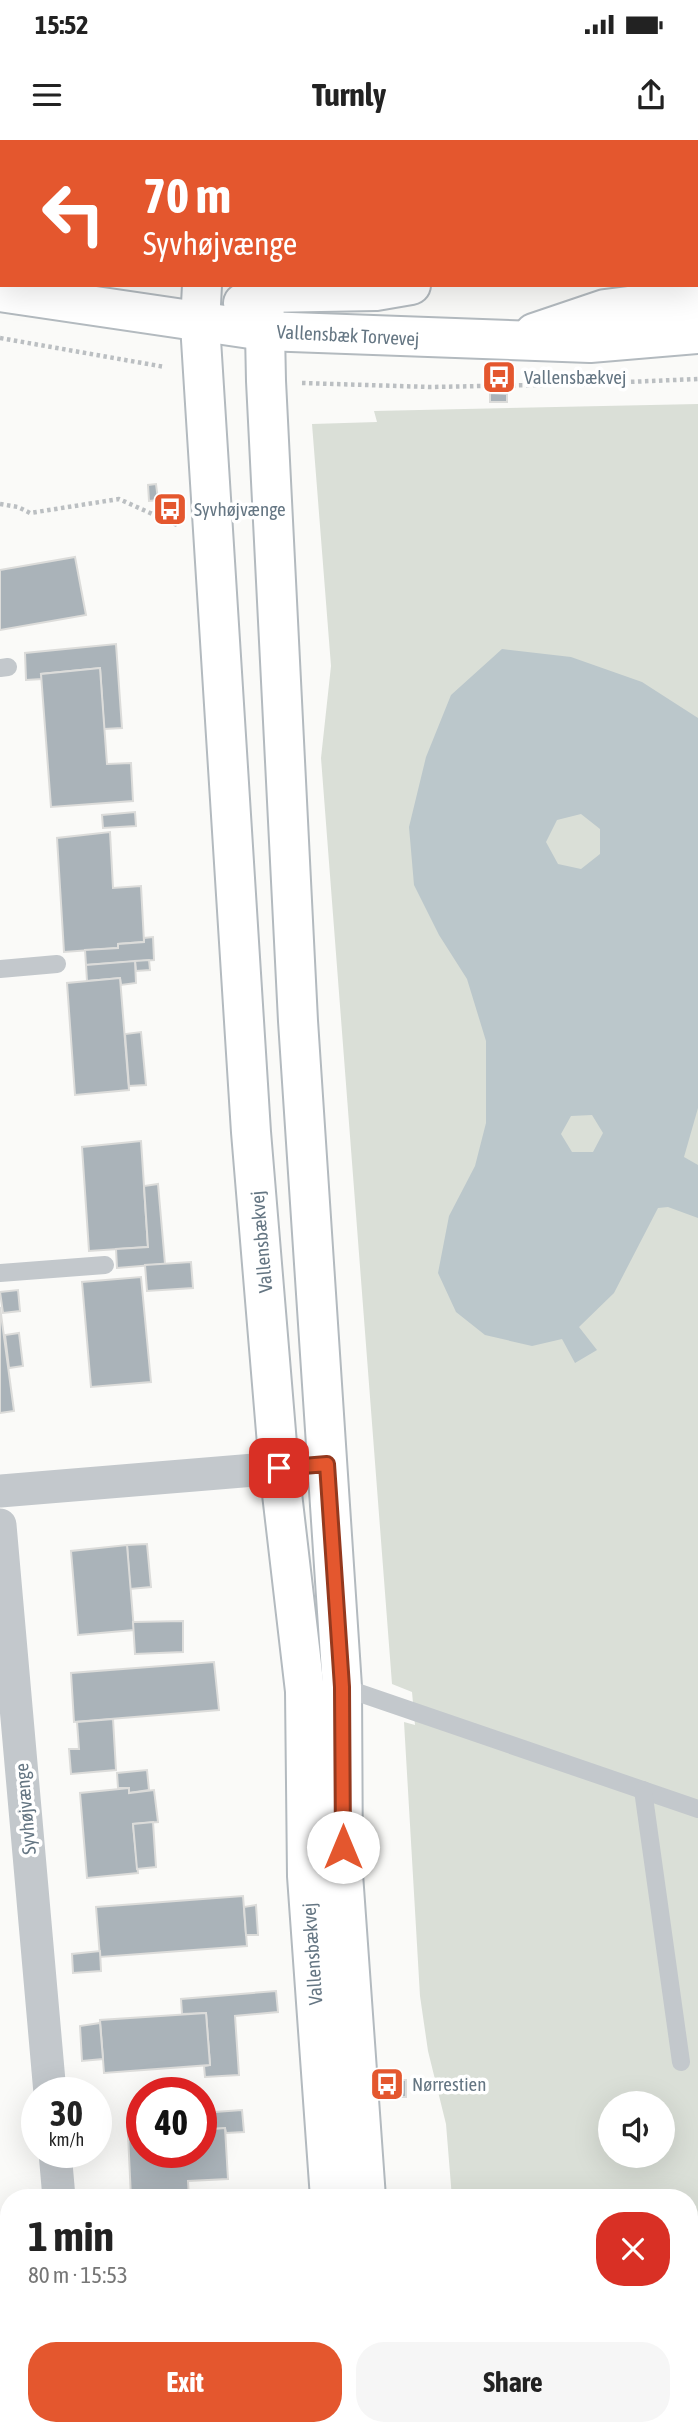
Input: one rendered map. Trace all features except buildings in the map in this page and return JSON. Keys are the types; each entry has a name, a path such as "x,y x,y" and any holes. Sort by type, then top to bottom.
{"street":[{"name":"Vallensbækvej","path":"202,287 200,324 251,1132 279,1468 305,1691 307,1876 329,2189"},
{"path":"200,324 264,289 376,291 399,287"},
{"name":"Vallensbækvej","path":"264,289 297,1007 342,1687 343,1874 365,2189"},
{"name":"Vallensbæk Torvevej","path":"0,292 200,324 264,331 505,342 590,343 698,334"},
{"path":"505,342 605,309 698,297"},
{"path":"590,343 698,348"},
{"path":"0,1491 327,1464"},
{"name":"Syvhøjvænge","path":"0,1525 49,2077"},
{"path":"56,2168 58,2189"}],"lane":[{"path":"0,969 57,964"},
{"path":"0,1273 105,1265"},
{"path":"342,1687 698,1809"},
{"path":"643,1790 681,2062"}],"path":[{"path":"0,504 18,507 30,513 119,499 213,541"}],"shaded area":[{"path":"698,404 698,2189 451,2189 446,2124 428,2051 420,1996 404,1722 415,1725 412,1692 392,1684 321,758 331,666 312,424 377,422 374,411"},
{"path":"502,649 571,657 642,682 698,718 698,1108 684,1157 698,1165 698,1218 668,1207 658,1208 614,1293 579,1327 597,1350 575,1363 562,1339 532,1346 485,1335 456,1312 438,1273 449,1216 475,1166 486,1123 486,1041 467,979 439,935 414,885 409,827 426,757 451,695","holes":["581,814 600,829 600,854 581,869 558,864 546,842 557,820","592,1115 603,1133 593,1152 572,1152 561,1134 571,1116"]}],"place":[{"name":"Vallensbækvej","path":"499,377"},
{"name":"Syvhøjvænge","path":"170,509"},
{"name":"Nørrestien","path":"387,2084"}],"route":[{"path":"279,1468 327,1464 342,1687 343,1847"}]}
